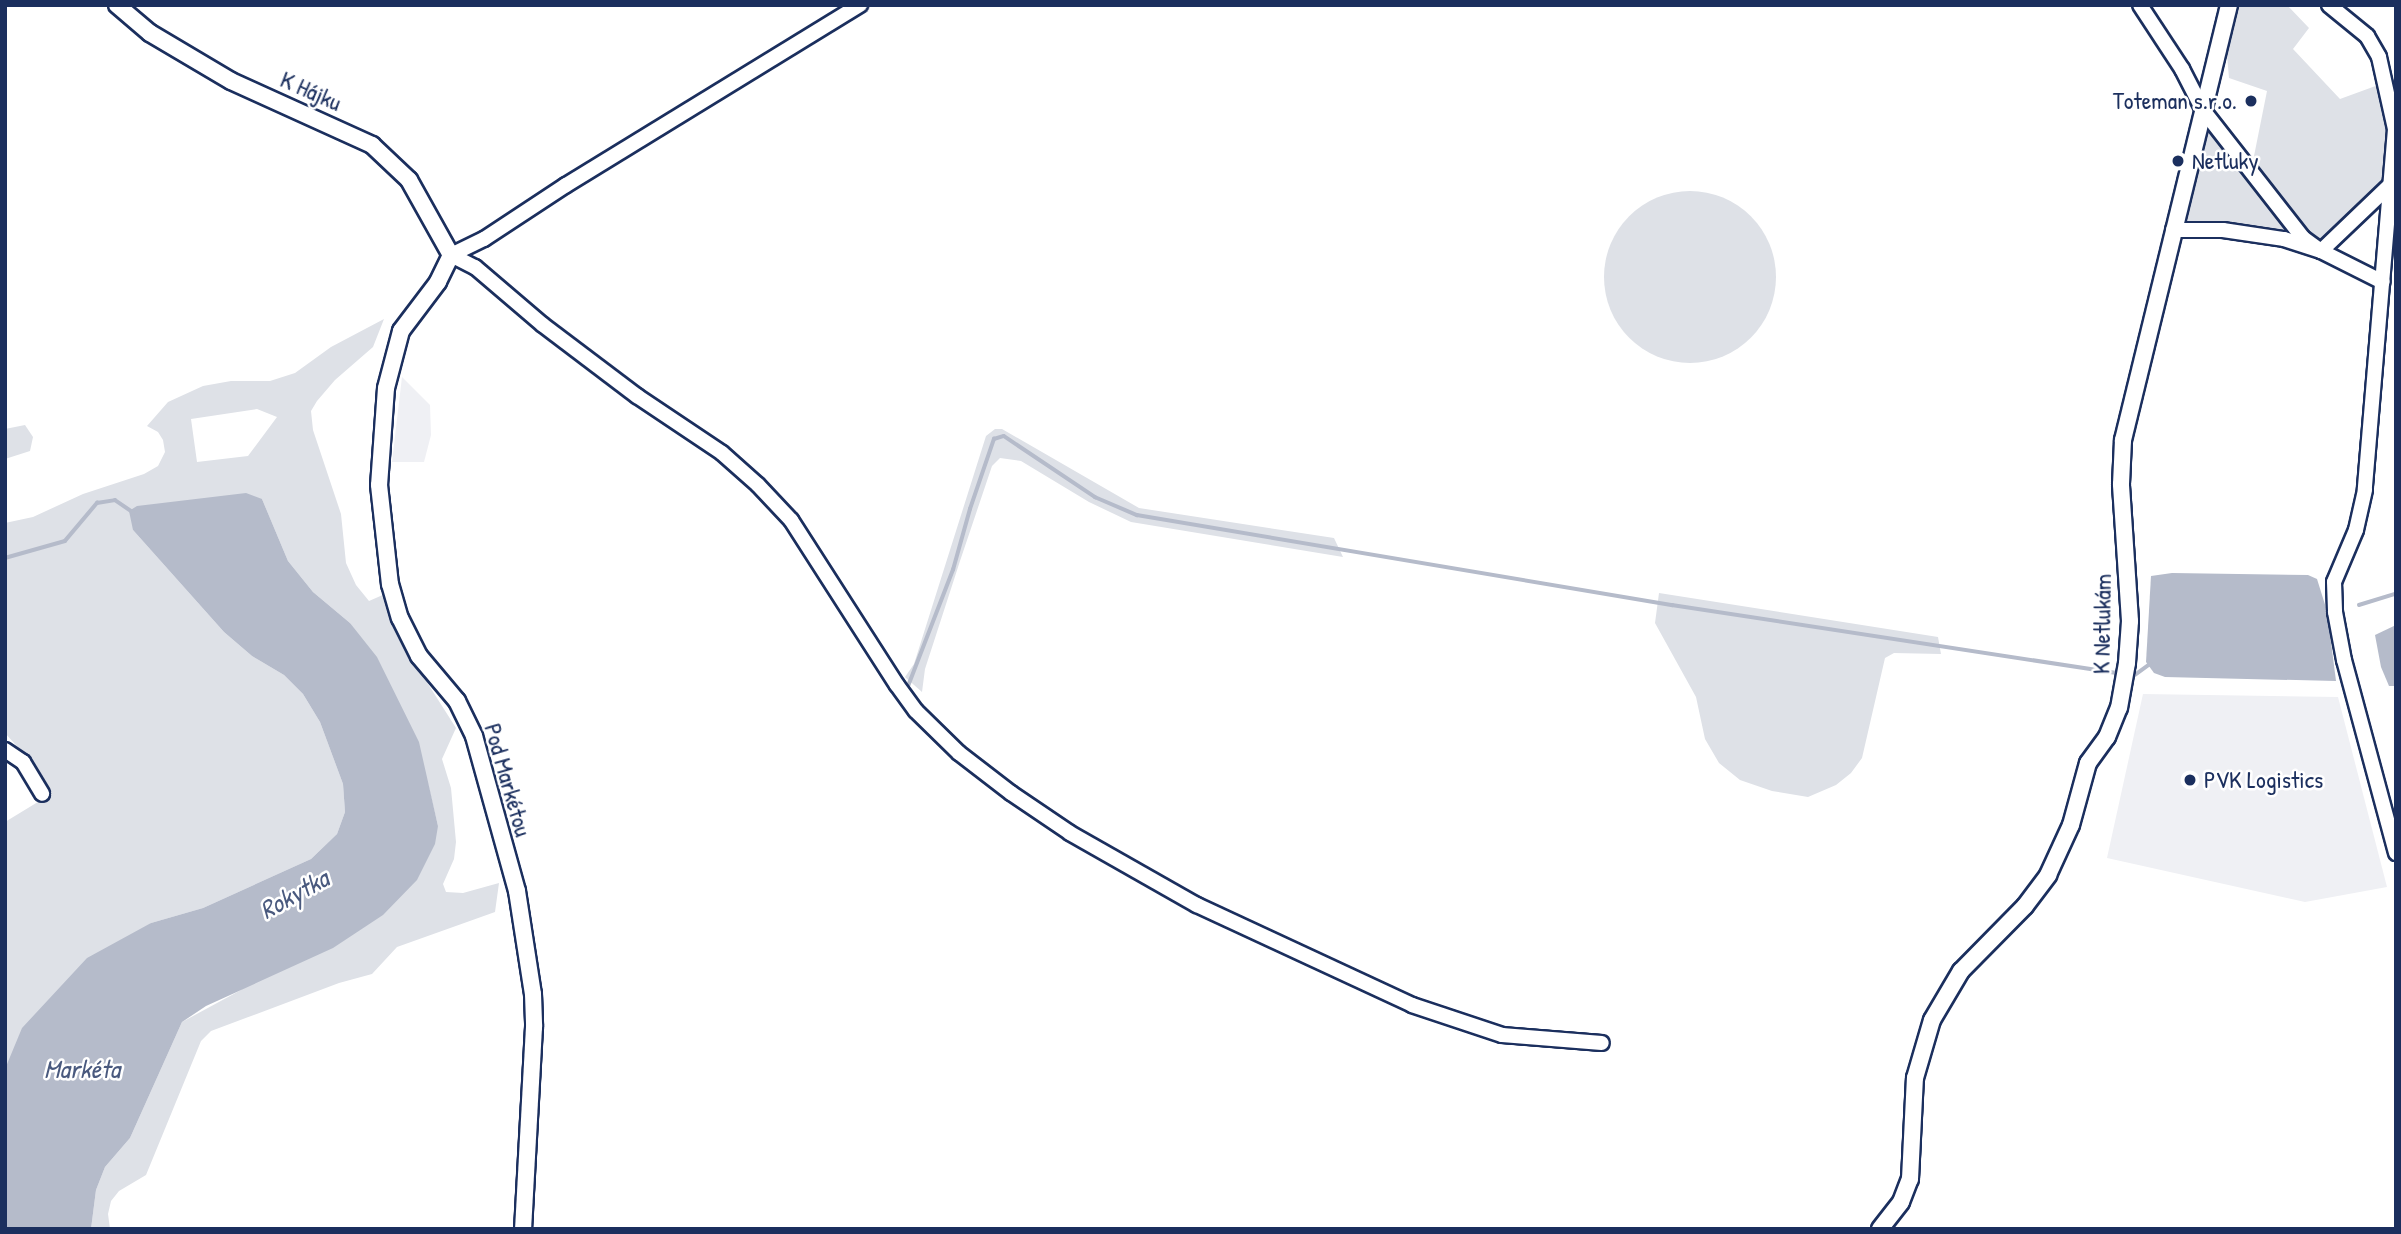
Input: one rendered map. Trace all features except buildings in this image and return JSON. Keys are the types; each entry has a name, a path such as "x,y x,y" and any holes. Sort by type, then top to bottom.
{"street":[{"name":"K Hájku","path":"117,5 150,33 231,81 373,145 409,180 451,255"},
{"path":"451,255 485,239 566,185 860,5"},
{"path":"2140,5 2182,69 2203,110 2303,239 2320,251"},
{"name":"K Netlukám","path":"1880,1229 1901,1202 1910,1179 1915,1078 1932,1020 1961,971 2025,906 2048,875 2071,825 2088,763 2106,737 2119,708 2127,663 2130,621 2121,484 2123,440 2229,5"},
{"path":"2329,5 2367,36 2379,57 2395,129 2365,489 2356,530 2334,582 2335,612 2351,688 2396,853"},
{"path":"2320,251 2390,185"},
{"path":"2173,230 2223,230 2284,239 2320,251 2383,282"},
{"path":"451,255 475,267 542,325 638,396 722,453 758,485 791,520 916,711 959,753 1011,793 1070,833 1197,905 1412,1005 1502,1035 1602,1043"},
{"name":"Pod Markétou","path":"451,255 438,282 401,331 386,388 380,444 380,498 390,584 400,618 419,656 457,701 474,736 517,891 533,994 534,1027 523,1229"},
{"path":"5,750 23,762 42,794"}],"shaded area":[{"path":"2240,5 2287,5 2309,28 2293,49 2340,99 2381,84 2390,134 2386,172 2381,185 2326,240 2310,239 2253,161 2267,91 2229,78 2227,55"},
{"path":"2208,132 2251,179 2292,232 2187,221"},
{"path":"1690,191 1723,197 1751,216 1770,244 1776,277 1770,310 1751,338 1723,357 1690,363 1657,357 1629,338 1610,310 1604,277 1610,244 1629,216 1657,197"},
{"path":"384,319 373,347 335,380 317,401 311,411 313,430 341,514 346,563 356,585 369,601 385,594 392,618 416,665 456,728 442,759 451,788 456,842 454,859 443,884 446,892 463,893 499,883 495,912 397,947 372,974 339,983 211,1031 201,1041 146,1175 119,1191 111,1201 108,1214 110,1229 91,1229 96,1190 105,1167 130,1138 182,1022 241,990 438,826 428,784 350,623 313,592 288,561 262,499 133,530 224,632 252,656 284,675 303,694 320,722 343,784 345,812 337,834 311,859 203,908 151,923 5,1069 5,822 51,794 32,763 5,733 5,523 33,517 83,494 144,474 158,466 165,452 163,440 158,432 147,426 168,402 203,386 231,381 270,381 295,373 331,347","holes":["257,409 277,417 248,456 197,462 191,419"]},
{"path":"402,377 430,405 431,435 424,462 392,462"},
{"path":"25,425 33,437 30,451 5,459 5,429"},
{"path":"995,429 1002,429 1139,508 1334,538 1343,557 1131,522 1089,502 1021,461 1000,458 992,466 960,561 925,669 922,692 905,677 914,664 986,436"},
{"path":"1659,593 1938,637 1941,654 1894,653 1885,658 1862,758 1851,773 1836,785 1808,797 1772,791 1740,780 1719,763 1705,739 1696,697 1655,623"},
{"path":"2143,694 2338,697 2387,887 2305,902 2107,858"}],"water":[{"name":"Markéta","path":"246,493 262,499 288,561 313,592 350,623 377,657 419,742 438,826 435,844 417,880 383,915 333,948 206,1006 182,1022 130,1138 105,1167 96,1190 91,1229 5,1229 5,1069 22,1028 87,958 151,923 203,908 311,859 337,834 345,812 343,784 320,722 303,694 284,675 252,656 224,632 133,530 129,511 137,506"},
{"path":"2172,573 2308,575 2317,579 2327,611 2336,681 2165,677 2154,673 2146,662 2151,576"},
{"path":"2396,625 2396,686 2389,686 2381,667 2375,635"}],"waterway":[{"path":"2347,11 2374,32 2378,42"},
{"path":"907,689 953,570 994,439 1004,436 1095,497 1137,515 1672,605 2115,673"},
{"name":"Rokytka","path":"5,558 65,541 97,503 115,500 133,512"},
{"path":"2359,605 2396,594"},
{"path":"2135,675 2150,664"}],"place":[{"name":"Toteman s.r.o.","path":"2251,101"},
{"name":"Netluky","path":"2178,161"},
{"name":"PVK Logistics","path":"2190,780"}]}
